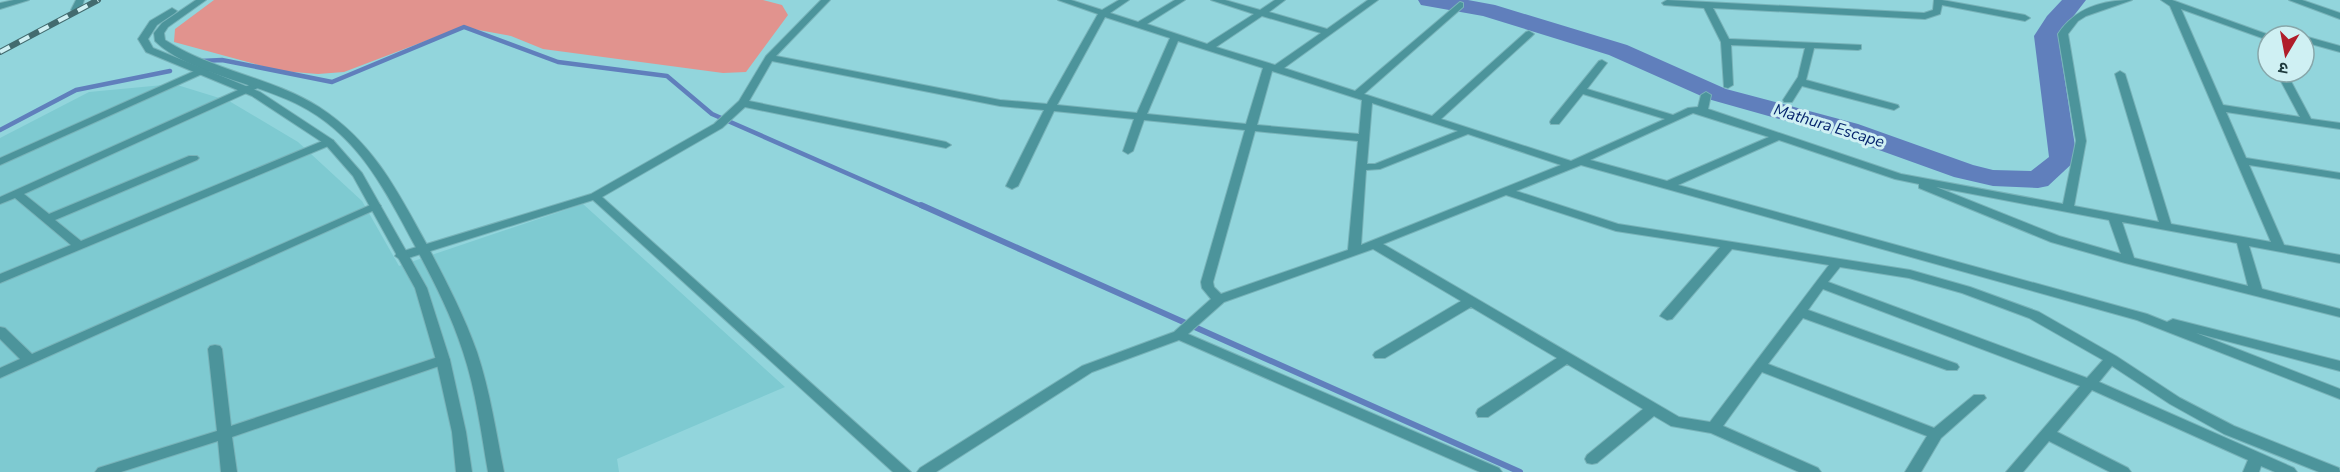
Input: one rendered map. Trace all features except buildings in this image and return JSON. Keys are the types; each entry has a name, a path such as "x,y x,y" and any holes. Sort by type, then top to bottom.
{"street":[{"path":"0,6 26,0"},
{"path":"76,10 80,0"},
{"path":"191,0 153,23 143,39 149,50 205,70 285,93 347,131 377,164 423,249 464,337 483,401 496,472"},
{"path":"202,0 165,25 159,33 160,41 205,70 256,94 329,142 358,175 401,256 421,288 443,360 459,432 464,472"},
{"path":"401,256 595,196 718,126 743,103 769,58 826,0"},
{"path":"1062,0 1467,131 1575,162 1668,185 2142,317 2184,325 2340,366"},
{"path":"1012,186 1050,108 1103,13 1125,0"},
{"path":"1139,25 1180,0"},
{"path":"1215,0 1329,32"},
{"path":"1209,47 1281,0"},
{"path":"1213,303 1207,282 1249,127 1272,68 1374,0"},
{"path":"2068,207 2081,141 2063,34 2077,17 2092,9 2128,0"},
{"path":"2293,0 2340,16"},
{"path":"1667,3 1835,5 1925,16 1937,12 1938,1 2025,18"},
{"path":"2169,2 2256,33"},
{"path":"2169,2 2243,161 2279,249"},
{"path":"1354,252 1364,138 1362,97 1460,5"},
{"path":"1707,5 1726,42 1728,85"},
{"path":"1434,120 1529,34"},
{"path":"1128,151 1175,36"},
{"path":"1726,42 1858,47"},
{"path":"2316,42 2340,49"},
{"path":"1788,100 1800,82 1810,45"},
{"path":"769,58 1000,103 1364,138"},
{"path":"1555,122 1602,63"},
{"path":"0,162 205,70"},
{"path":"2120,75 2166,226"},
{"path":"1800,82 1894,107"},
{"path":"0,201 258,84"},
{"path":"2287,84 2308,122"},
{"path":"1580,90 1674,118"},
{"path":"1702,111 1706,95"},
{"path":"743,103 946,144"},
{"path":"2219,108 2340,126"},
{"path":"925,472 1088,369 1182,332 1213,303 1374,244 1575,162 1692,110 1702,111 1899,177 2026,228 2129,260 2340,313"},
{"path":"1361,167 1376,167 1467,131"},
{"path":"1668,185 1778,137"},
{"path":"0,279 329,142"},
{"path":"47,219 193,158"},
{"path":"2243,161 2340,177"},
{"path":"1899,177 2340,260"},
{"path":"1505,191 1616,227 1837,262 1937,281 1994,300 2034,315 2111,359 2200,415 2334,472"},
{"path":"17,194 80,246"},
{"path":"595,196 903,472"},
{"path":"0,373 375,206"},
{"path":"2114,216 2129,260"},
{"path":"2242,241 2256,292"},
{"path":"1374,244 1676,422 1714,428 1813,472"},
{"path":"1667,316 1729,245"},
{"path":"1714,428 1837,262"},
{"path":"1821,284 2090,384 2289,472"},
{"path":"1380,355 1471,301"},
{"path":"1800,312 1952,367"},
{"path":"2142,317 2340,394"},
{"path":"0,331 29,359"},
{"path":"1182,332 1494,472"},
{"path":"215,349 229,472"},
{"path":"1483,413 1566,358"},
{"path":"2014,472 2111,359"},
{"path":"103,472 224,435 443,360"},
{"path":"1760,366 1936,434"},
{"path":"1912,472 1936,434 1979,398"},
{"path":"1592,459 1653,409"},
{"path":"2047,434 2123,472"},
{"path":"2251,472 2256,457"}],"shaded area":[{"path":"214,0 763,0 782,5 788,15 746,72 723,73 543,49 511,36 462,27 344,72 318,74 281,71 174,42 175,29"},
{"path":"174,84 229,101 298,142 362,201 399,266 583,204 785,387 617,459 619,472 0,472 0,138 89,92"}],"waterway":[{"name":"Mathura Escape","path":"1429,0 1487,10 1618,50 1717,94 1849,130 1964,171 1993,178 2038,180 2063,159 2046,36 2055,21 2075,0"},
{"path":"201,61 222,60 332,82 464,27 558,62 667,76 712,114 924,207"},
{"path":"0,130 76,90 170,71"},
{"path":"921,205 1520,472"}],"railway":[{"path":"0,52 98,0"}]}
